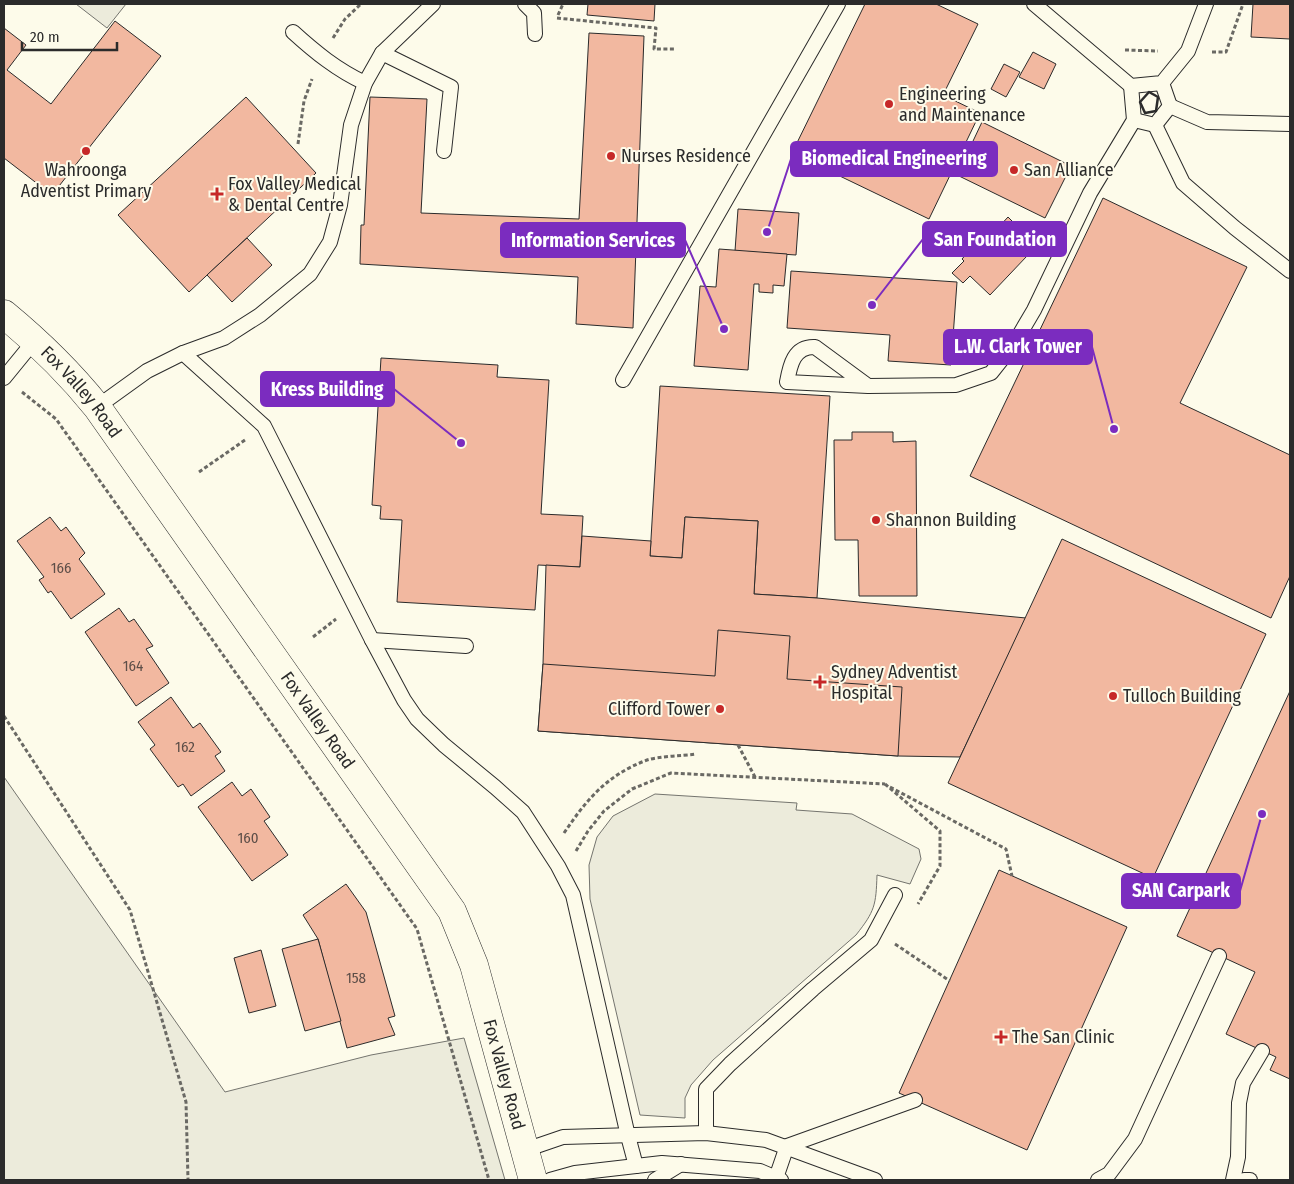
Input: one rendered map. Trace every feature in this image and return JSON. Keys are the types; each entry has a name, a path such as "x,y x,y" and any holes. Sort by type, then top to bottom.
{"main road":[{"name":"Fox Valley Road","path":"4,314 35,340 78,384 97,407 452,911 474,965 533,1180"}],"lane":[{"path":"97,407 147,371 183,353 224,338 260,315 310,274 330,242 340,205 351,125 365,83 382,53 433,4"},
{"path":"525,4 534,14 535,30"},
{"path":"623,380 838,4"},
{"path":"868,386 815,347 808,346 800,350 793,358 787,382 868,386 956,386 991,373 1014,344 1034,310 1090,194 1134,120 1131,86 1034,4"},
{"path":"1131,86 1162,83 1188,51 1206,4"},
{"path":"293,32 320,57 349,76 365,83"},
{"path":"382,53 451,87 444,152"},
{"path":"1162,83 1170,106 1207,122 1290,124"},
{"path":"1155,125 1170,106"},
{"path":"1134,120 1155,125"},
{"path":"1155,125 1183,183 1235,228 1290,271"},
{"path":"4,378 35,340"},
{"path":"183,353 264,426 354,606 404,700 417,719 444,745 522,812 558,866 572,895 636,1166"},
{"path":"372,640 466,646"},
{"path":"706,1133 706,1089 737,1057 871,940 895,895"},
{"path":"1098,1180 1109,1174 1135,1139 1219,956"},
{"path":"1233,1180 1238,1157 1239,1103 1244,1083 1262,1051"},
{"path":"787,1146 915,1100"},
{"path":"525,1150 563,1137 706,1133 766,1140 787,1146 876,1180"},
{"path":"550,1180 575,1174 662,1163 760,1171 778,1179 787,1146"},
{"path":"655,1180 681,1164"},
{"path":"1244,1180 1250,1180"}],"path":[{"path":"557,18 563,4"},
{"path":"1122,50 1226,52 1243,4"},
{"path":"535,30 557,18 656,28 654,49 676,49"},
{"path":"4,378 56,418 417,930 488,1180"},
{"path":"199,472 264,426"},
{"path":"313,636 354,606"},
{"path":"4,716 130,910 186,1102 188,1180"},
{"path":"738,745 755,778"},
{"path":"560,839 586,802 608,780 648,760 696,754"},
{"path":"572,895 576,852 588,831 604,810 632,789 671,773 885,784 1006,849 1012,876"},
{"path":"892,943 950,981"}],"shaded area":[{"path":"76,4 126,4 107,28"},
{"path":"4,777 225,1092 371,1055 464,1038 505,1180 4,1180"},
{"path":"655,794 797,803 796,810 852,814 919,849 921,859 910,884 877,875 875,901 871,913 856,935 713,1060 691,1085 685,1098 685,1118 640,1115 590,899 589,865 597,837 613,816"}],"building":[{"path":"588,4 655,4 654,21 587,15"},
{"name":"Engineering and Maintenance","path":"865,4 936,4 978,24 943,95 980,113 929,219 792,153"},
{"path":"1253,4 1290,4 1290,39 1251,37"},
{"path":"115,21 161,56 52,195 4,158 4,28 26,45 7,70 51,104"},
{"name":"Nurses Residence","path":"589,33 644,36 633,328 576,324 578,277 360,264 361,225 364,225 370,97 427,99 421,213 579,219"},
{"path":"1033,52 1056,64 1044,89 1019,77"},
{"path":"1004,64 1020,72 1006,97 991,89"},
{"name":"Fox Valley Medical & Dental Centre","path":"246,97 316,173 189,292 118,215"},
{"name":"San Alliance","path":"982,122 1071,166 1045,218 957,175"},
{"path":"1103,198 1247,267 1180,403 1290,455 1290,576 1271,618 970,476"},
{"path":"738,209 799,213 796,255 735,251"},
{"path":"1008,217 1022,231 1012,241 1027,256 990,295 970,276 963,283 952,273 964,261 962,259 970,250 966,245 980,231 984,235 995,227 997,229"},
{"path":"247,238 272,265 232,302 207,275"},
{"path":"719,249 787,254 784,286 773,285 773,293 759,292 759,284 754,284 748,370 694,366 700,286 716,287"},
{"path":"791,271 957,282 951,365 888,361 890,335 787,328"},
{"path":"381,358 498,365 497,377 549,380 541,514 583,516 580,567 538,565 535,610 397,602 402,520 380,519 381,506 372,505"},
{"path":"660,386 830,396 817,598 754,594 758,521 685,517 682,558 650,556"},
{"name":"Shannon Building","path":"852,432 893,432 893,442 916,441 917,596 859,596 858,540 835,540 834,440 852,440"},
{"path":"50,517 61,531 66,527 85,553 79,559 105,594 71,619 51,591 48,593 39,580 44,577 17,541"},
{"path":"685,517 758,521 754,594 817,598 1026,618 960,757 898,756 538,731 543,664 546,565 580,567 582,536 651,541 650,556 682,558"},
{"name":"Tulloch Building","path":"1062,539 1266,634 1153,878 948,783"},
{"path":"119,608 129,622 134,619 153,646 146,649 169,683 136,706 85,632"},
{"name":"Clifford Tower","path":"718,630 790,636 787,679 902,687 898,756 538,731 543,664 715,676"},
{"path":"1290,691 1290,1079 1270,1070 1276,1057 1226,1034 1255,972 1177,936"},
{"path":"171,697 193,728 200,723 221,752 215,756 225,771 191,796 183,784 178,787 150,749 155,745 138,722"},
{"path":"232,782 242,796 251,789 270,817 264,821 288,855 252,881 198,807"},
{"name":"The San Clinic","path":"999,870 1127,927 1027,1150 899,1093"},
{"path":"346,884 366,912 395,1016 388,1018 395,1035 347,1048 318,939 303,915"},
{"path":"318,939 341,1021 305,1031 282,949"},
{"path":"261,950 276,1006 249,1013 234,958"}],"wall":[{"path":"1149,92 1158,97 1156,111 1145,113 1140,102 1149,92"}],"place":[{"name":"Engineering and Maintenance","path":"889,104"},
{"name":"Wahroonga Adventist Primary","path":"86,151"},
{"name":"Nurses Residence","path":"611,156"},
{"name":"San Alliance","path":"1014,170"},
{"name":"Fox Valley Medical & Dental Centre","path":"217,194"},
{"name":"Biomedical Engineering","path":"767,232"},
{"name":"San Foundation","path":"872,305"},
{"name":"Information Services","path":"724,329"},
{"name":"L.W. Clark Tower","path":"1114,429"},
{"name":"Kress Building","path":"461,443"},
{"name":"Shannon Building","path":"876,520"},
{"name":"Sydney Adventist Hospital","path":"820,682"},
{"name":"Tulloch Building","path":"1113,696"},
{"name":"Clifford Tower","path":"720,709"},
{"name":"SAN Carpark","path":"1262,814"},
{"name":"The San Clinic","path":"1001,1037"}]}
